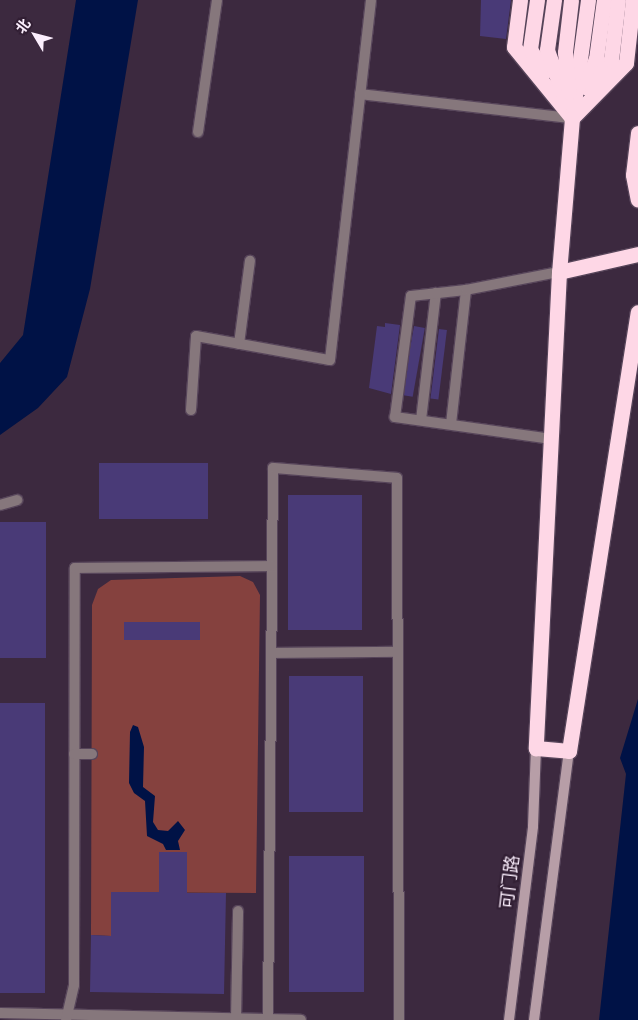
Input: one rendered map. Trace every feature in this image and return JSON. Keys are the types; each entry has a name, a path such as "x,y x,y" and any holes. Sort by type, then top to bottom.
{"highway":[{"path":"520,0 514,47 572,118"},
{"path":"537,0 530,49 572,118"},
{"path":"554,0 548,50 572,118"},
{"path":"571,0 565,52 572,118"},
{"path":"588,0 572,118 559,272 536,748 569,751 638,312"},
{"path":"572,118 596,59 604,0"},
{"path":"572,118 610,60 618,0"},
{"path":"572,118 626,63 633,0"},
{"path":"638,133 633,175 638,200"},
{"path":"559,272 638,254"}],"main road":[{"name":"可门路","path":"510,1020 533,826 536,748"},
{"path":"534,1020 569,751"}],"street":[{"path":"198,132 217,0"},
{"path":"190,410 196,336 330,360 370,0"},
{"path":"360,94 572,118"},
{"path":"239,344 250,261"},
{"path":"552,439 395,417 410,296 466,290 559,272"},
{"path":"451,424 466,290"},
{"path":"420,420 436,293"},
{"path":"268,1019 273,468 397,478 396,652 399,1020"},
{"path":"0,505 17,500"},
{"path":"66,1017 74,985 75,568 272,566"},
{"path":"272,653 396,652"},
{"path":"74,754 92,754"},
{"path":"236,1018 238,911"},
{"path":"0,1013 66,1017 301,1020"}],"shaded area":[{"path":"76,0 138,0 90,289 67,377 38,408 0,435 0,363 23,335"},
{"path":"240,576 253,582 260,595 256,893 112,892 111,936 91,935 92,605 98,589 111,580"},
{"path":"638,699 638,1020 599,1020 626,774 620,758"},
{"path":"133,725 138,727 144,747 143,787 155,796 153,822 158,830 168,831 178,821 185,830 178,841 180,850 166,850 163,844 147,836 145,801 134,793 129,783 130,732"}],"building":[{"path":"481,0 511,0 506,39 480,36"},
{"path":"385,323 400,325 391,394 369,388 377,326 385,327"},
{"path":"414,326 425,328 413,397 402,395"},
{"path":"439,329 447,330 438,399 430,398"},
{"path":"99,463 208,463 208,519 99,519"},
{"path":"288,495 362,495 362,630 288,630"},
{"path":"0,522 46,522 46,658 0,658"},
{"path":"124,622 200,622 200,640 124,640"},
{"path":"289,676 363,676 363,812 289,812"},
{"path":"0,703 45,703 45,993 0,993"},
{"path":"159,852 187,852 187,893 226,893 224,994 90,992 91,935 111,936 111,892 159,892"},
{"path":"289,856 364,856 364,992 289,992"}]}
